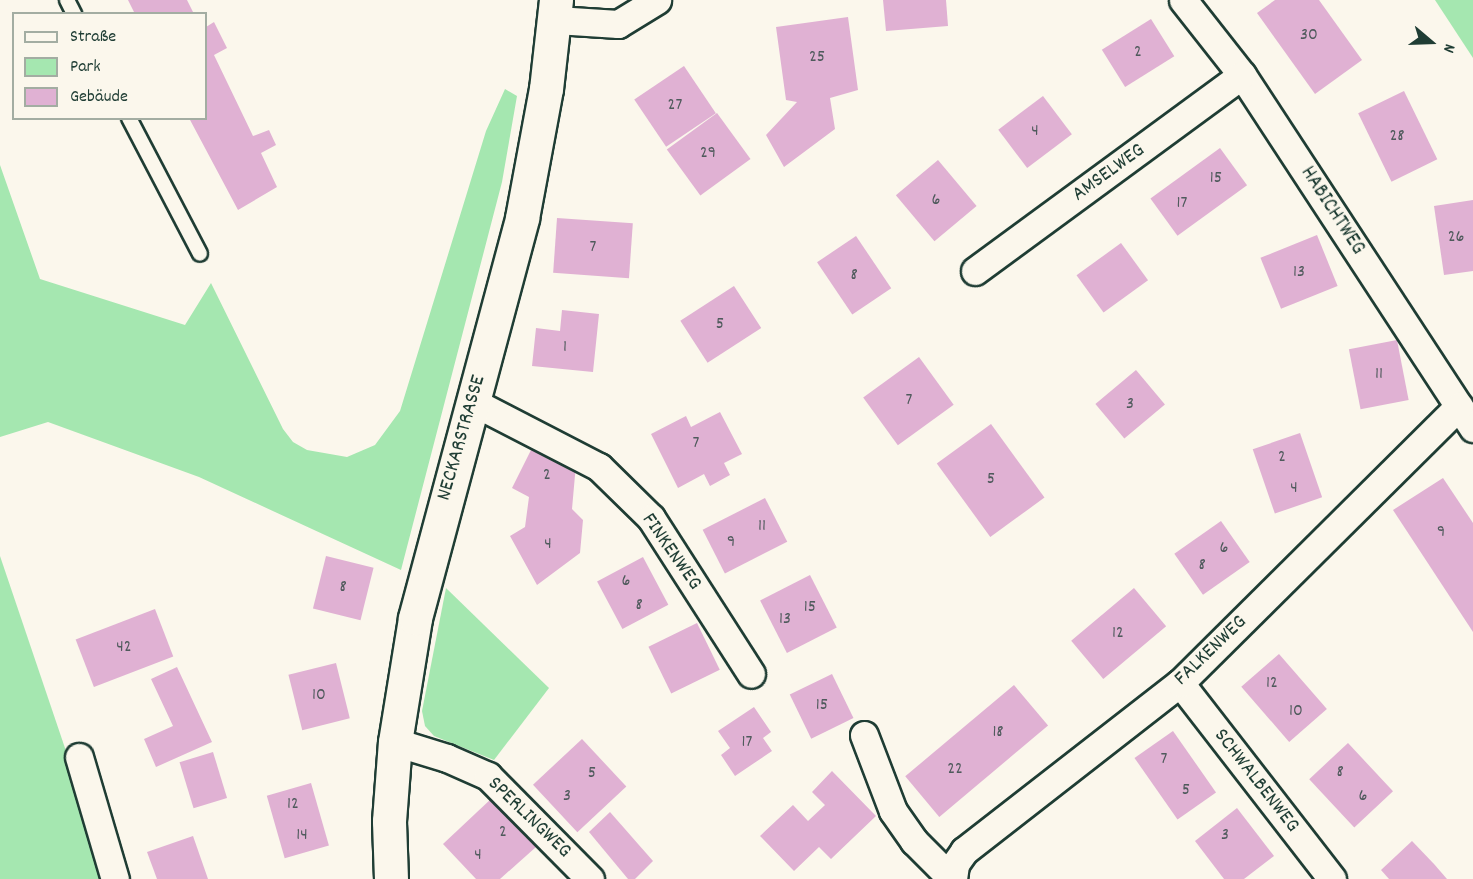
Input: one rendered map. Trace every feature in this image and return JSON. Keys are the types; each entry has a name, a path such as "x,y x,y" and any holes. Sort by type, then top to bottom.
{"street":[{"path":"556,10 618,24 657,0"},
{"name":"HABICHTWEG","path":"1183,0 1242,75 1466,417"},
{"name":"NECKARSTRASSE","path":"391,879 388,820 394,742 428,561 522,218 556,10"},
{"name":"AMSELWEG","path":"975,271 1242,75"},
{"name":"FINKENWEG","path":"473,402 599,467 651,518 752,674"},
{"name":"FALKENWEG","path":"952,879 955,864 964,851 1180,683 1466,417"},
{"name":"SCHWALBENWEG","path":"1180,683 1332,879"},
{"path":"864,735 893,811 914,841 952,879"},
{"name":"SPERLINGWEG","path":"394,742 447,758 488,776 590,879"},
{"path":"79,757 115,879"}],"lane":[{"path":"130,120 200,254"}],"green space":[{"path":"1435,0 1473,0 1473,58"},
{"path":"505,89 517,96 502,182 401,570 199,477 48,422 0,437 0,165 40,279 185,325 211,283 283,429 293,442 307,450 347,457 375,445 400,411 486,131"},
{"path":"0,556 67,754 106,879 0,879"},
{"path":"446,588 549,688 494,760 434,736 425,726 422,711"}],"building":[{"path":"128,0 187,0 193,12 134,12"},
{"path":"883,0 946,0 948,26 886,31"},
{"path":"1275,0 1319,0 1362,60 1315,94 1257,13"},
{"path":"848,17 858,90 830,98 835,129 784,167 766,135 797,102 786,100 776,27"},
{"path":"1151,19 1174,56 1125,87 1102,50"},
{"path":"214,22 227,48 214,55 253,136 269,130 276,145 261,153 277,187 238,210 190,120 207,120 207,26"},
{"path":"684,66 716,113 666,147 634,100"},
{"path":"1404,91 1437,159 1391,182 1358,113"},
{"path":"1043,96 1072,134 1027,168 998,130"},
{"path":"717,113 751,159 700,196 667,149"},
{"path":"1220,148 1247,185 1177,236 1150,199"},
{"path":"938,160 977,206 934,241 896,195"},
{"path":"1473,200 1473,271 1444,275 1434,206"},
{"path":"557,218 633,223 629,278 553,273"},
{"path":"1317,235 1338,286 1281,309 1260,258"},
{"path":"856,236 891,288 852,315 817,262"},
{"path":"1121,243 1148,280 1104,313 1077,275"},
{"path":"734,286 761,328 708,363 680,321"},
{"path":"562,310 599,314 593,372 532,366 536,328 560,331"},
{"path":"1397,340 1409,400 1361,409 1349,349"},
{"path":"919,357 954,405 898,445 863,398"},
{"path":"1136,370 1165,404 1124,439 1095,404"},
{"path":"720,412 742,454 724,463 730,475 710,486 704,474 678,488 651,434 686,416 691,427"},
{"path":"991,424 1044,498 990,537 937,463"},
{"path":"1300,433 1322,497 1275,514 1253,449"},
{"path":"533,446 576,464 572,509 583,520 580,553 537,585 510,536 525,527 529,497 512,488"},
{"path":"1443,478 1473,523 1473,632 1393,510"},
{"path":"765,498 787,542 725,573 703,530"},
{"path":"1221,521 1250,562 1203,595 1174,554"},
{"path":"326,556 374,568 360,620 313,608"},
{"path":"643,557 668,605 622,629 597,581"},
{"path":"810,575 837,628 787,653 760,600"},
{"path":"1134,588 1166,626 1103,679 1071,641"},
{"path":"155,609 173,657 94,687 76,639"},
{"path":"697,623 720,670 671,693 648,647"},
{"path":"1279,654 1327,709 1289,742 1241,687"},
{"path":"336,663 350,718 302,730 288,675"},
{"path":"177,667 212,742 156,767 144,739 173,726 151,679"},
{"path":"832,674 853,718 811,739 790,695"},
{"path":"1014,685 1048,726 939,817 905,776"},
{"path":"754,707 771,732 763,738 772,751 735,776 721,755 730,748 718,731"},
{"path":"1173,731 1216,792 1178,819 1134,758"},
{"path":"582,739 626,787 577,832 533,785"},
{"path":"1348,743 1393,791 1354,827 1309,779"},
{"path":"213,752 227,798 194,808 180,762"},
{"path":"832,771 876,816 831,859 819,847 794,871 760,836 793,805 808,821 825,805 812,792"},
{"path":"311,783 329,845 285,858 267,796"},
{"path":"492,798 536,847 500,879 476,879 443,844"},
{"path":"1237,808 1274,856 1244,879 1224,879 1195,841"},
{"path":"610,812 653,861 635,879 628,879 589,832"},
{"path":"193,836 208,879 157,879 147,852"},
{"path":"1412,841 1447,879 1389,879 1381,870"}]}
